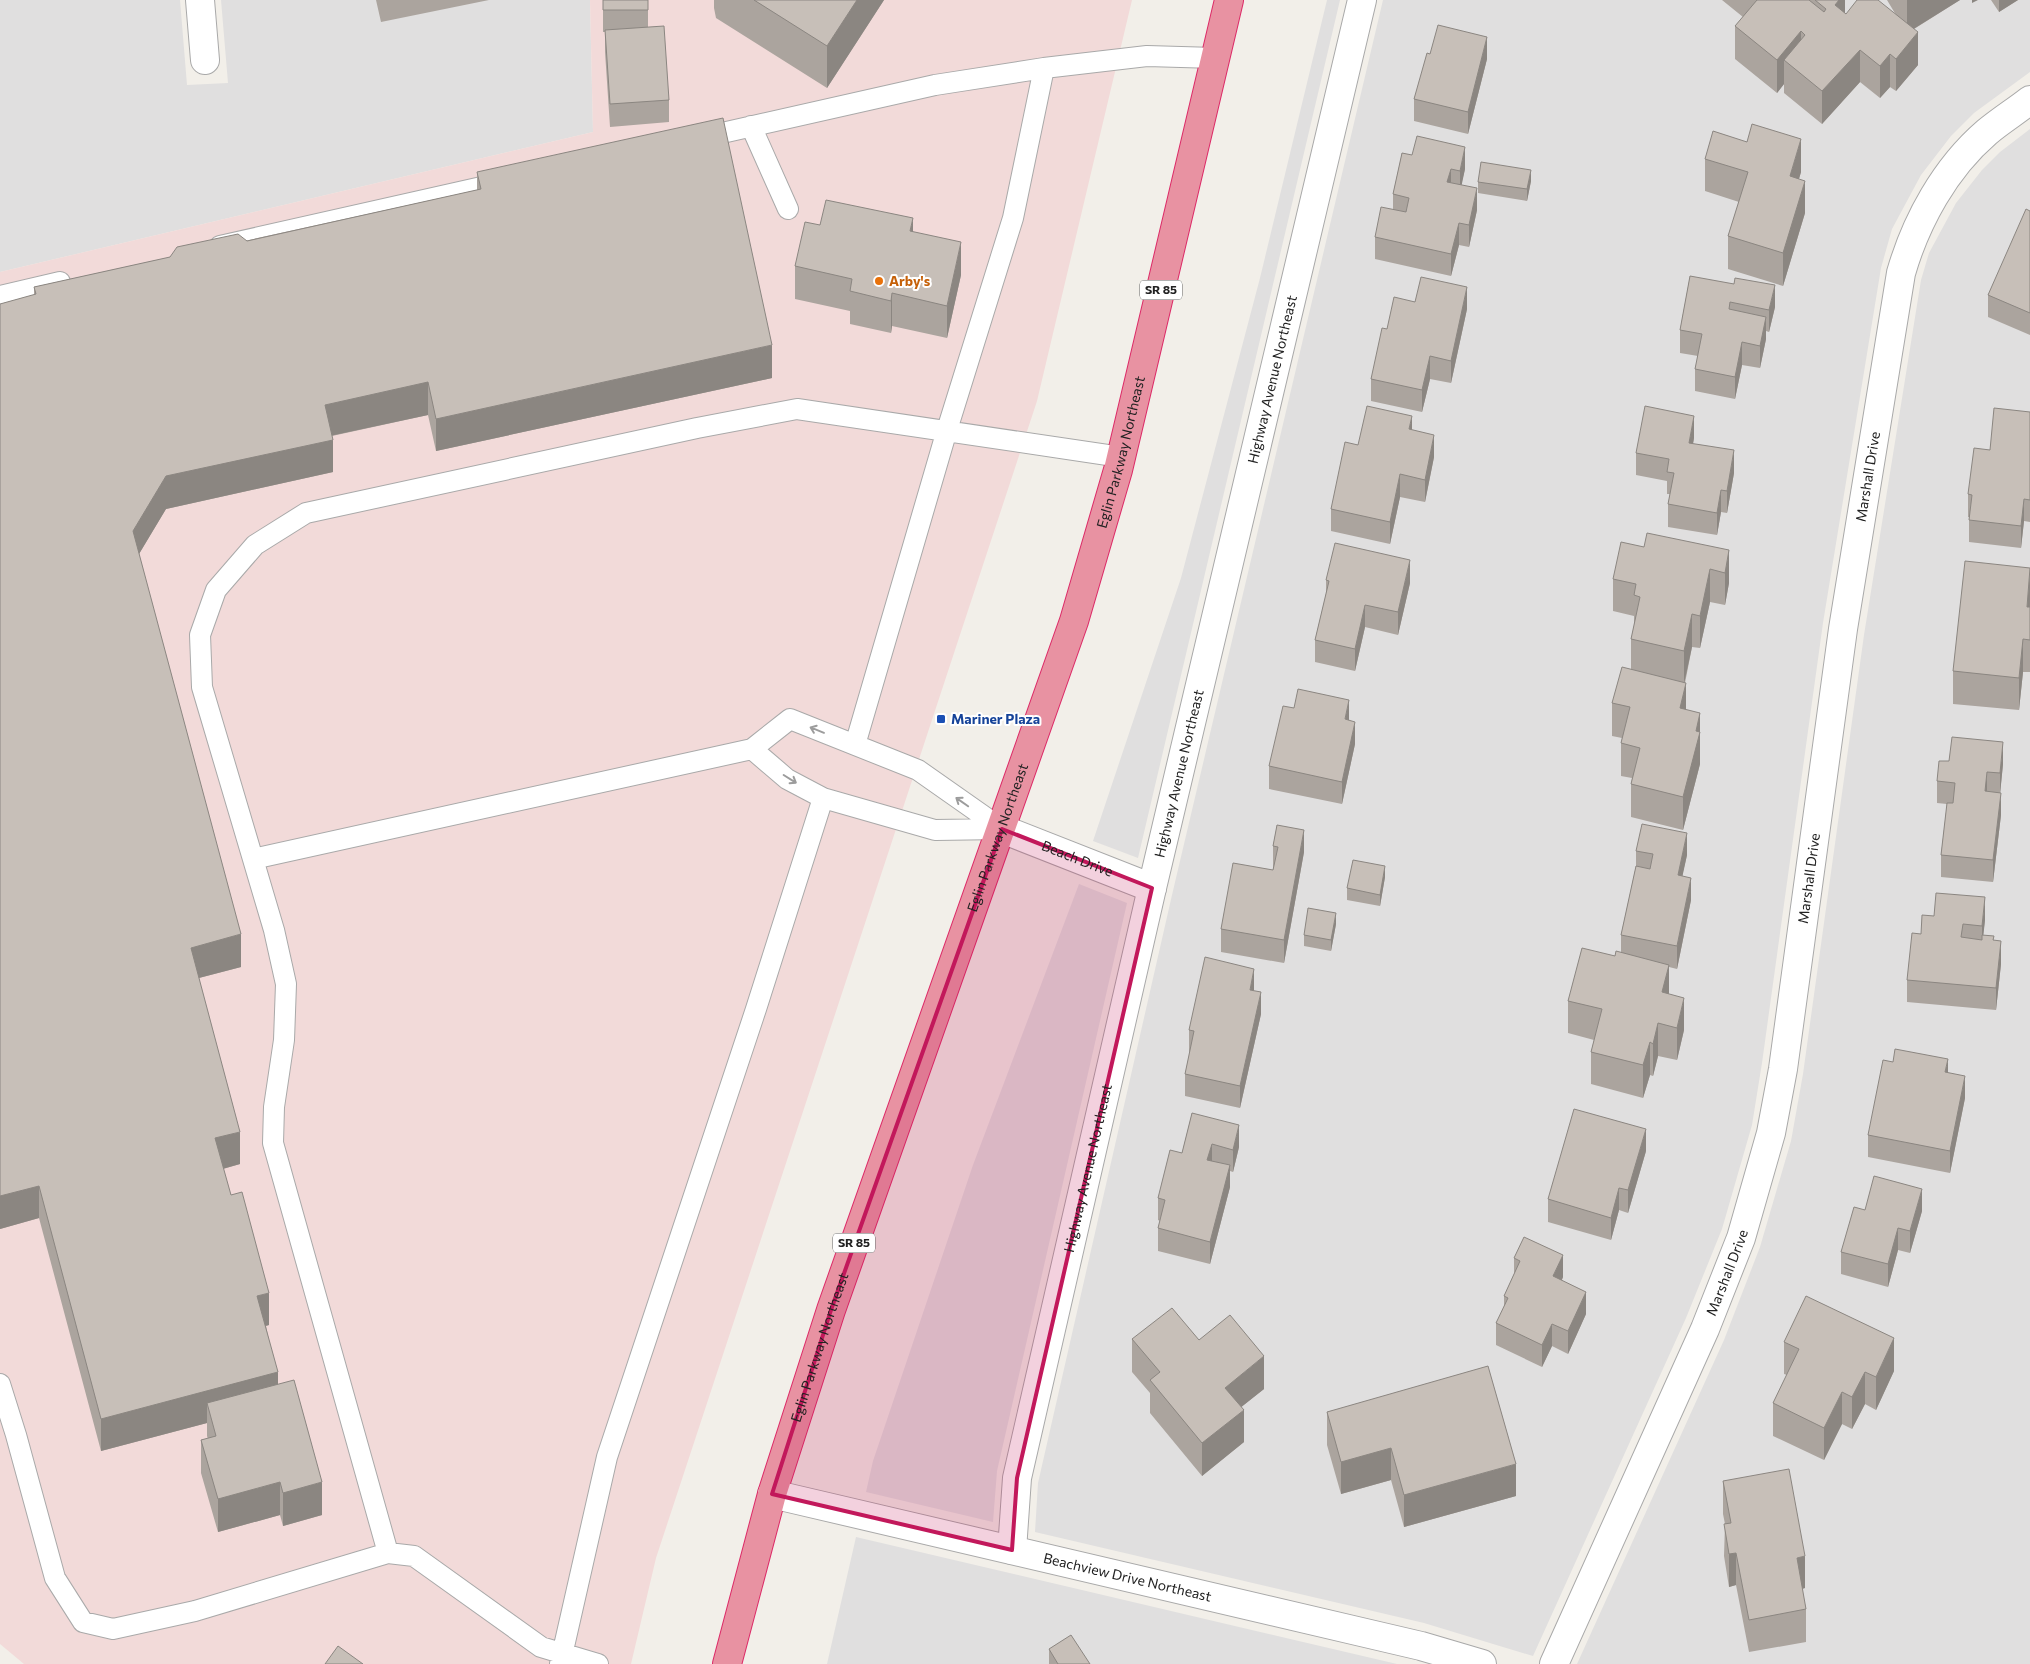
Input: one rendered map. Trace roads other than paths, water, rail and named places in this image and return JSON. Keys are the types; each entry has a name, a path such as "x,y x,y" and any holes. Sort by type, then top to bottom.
{"highway":[{"name":"Eglin Parkway Northeast","path":"727,1664 772,1494 831,1310 1002,830 1074,621 1121,457 1229,0"}],"street":[{"path":"200,0 205,60"},
{"name":"Highway Avenue Northeast","path":"1012,1550 1017,1478 1152,888 1362,0"},
{"name":"Marshall Drive","path":"1554,1664 1705,1329 1741,1238 1771,1133 1783,1069 1843,629 1901,273 1910,242 1939,189 1967,152 1986,133 2030,100"},
{"name":"Beach Drive","path":"1002,830 1152,888"},
{"name":"Beachview Drive Northeast","path":"772,1494 1421,1646 1482,1664"}],"lane":[{"path":"684,142 935,85 1044,68 1147,56 1216,58"},
{"path":"855,745 946,430 1013,218 1044,68"},
{"path":"751,126 788,209"},
{"path":"202,250 520,178"},
{"path":"0,296 77,278"},
{"path":"388,1553 273,1143 274,1107 284,1040 286,984 274,930 202,687 200,636 216,590 256,545 306,513 687,430 798,409 1121,457"},
{"path":"253,859 752,749 790,719 918,770 1002,830"},
{"path":"752,749 787,779 823,798 935,830 1002,830"},
{"path":"561,1659 607,1457 756,1009 823,798"},
{"path":"0,1384 55,1578 83,1622 113,1629 194,1610 388,1553 414,1556 540,1647 561,1659 598,1664"}],"place":[{"name":"Arby's","path":"879,281"},
{"name":"Mariner Plaza","path":"941,719"}]}
